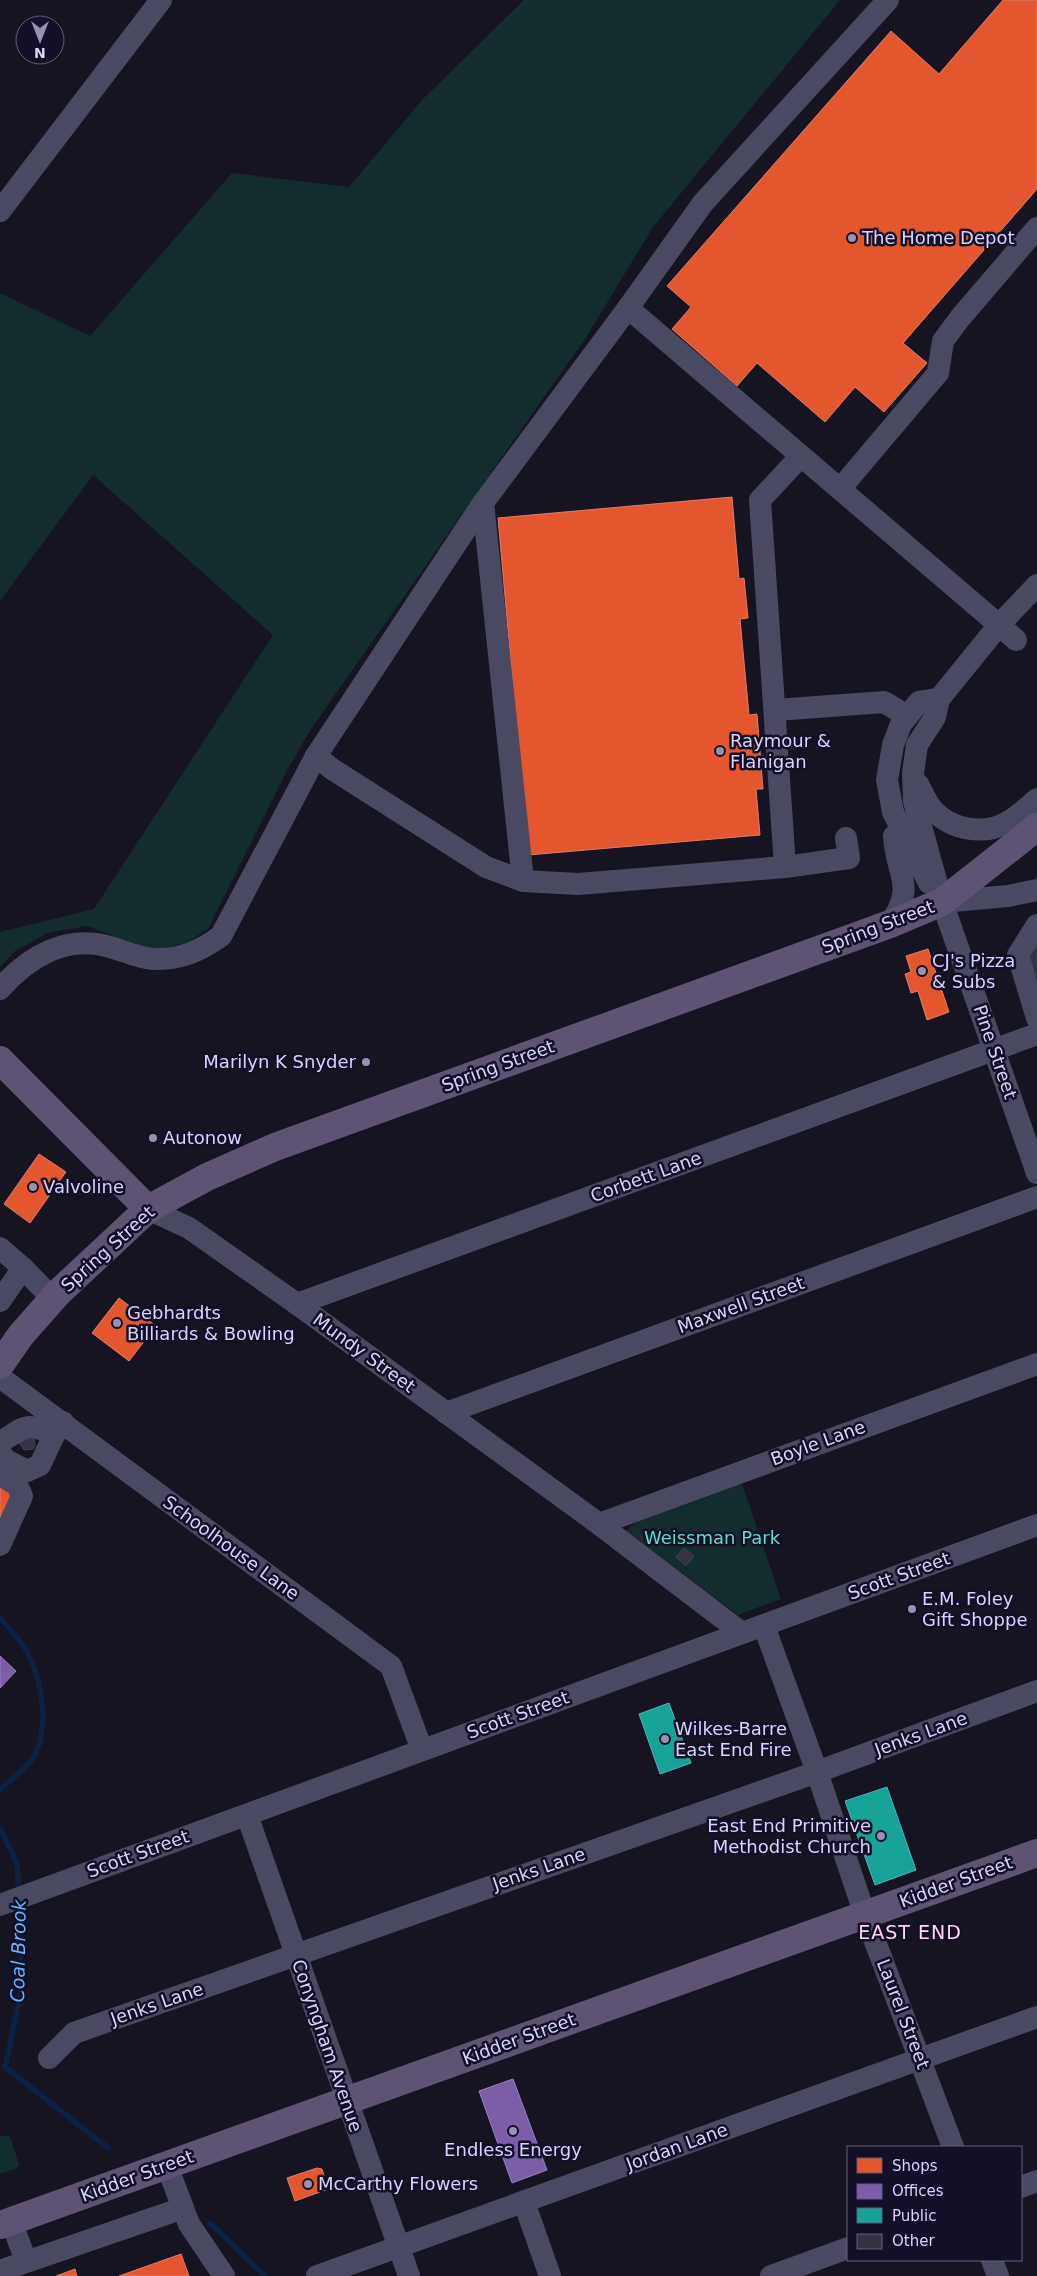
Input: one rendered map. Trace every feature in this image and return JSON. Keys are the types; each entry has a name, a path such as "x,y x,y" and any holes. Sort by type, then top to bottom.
{"main road":[{"name":"Spring Street","path":"0,1365 21,1335 52,1299 148,1209 208,1177 275,1147 890,924 942,902 1037,826"},
{"name":"Mundy Street","path":"0,1060 148,1209"},
{"name":"Kidder Street","path":"6,2223 1037,1853"}],"street":[{"path":"0,211 161,0"},
{"path":"0,989 26,964 43,952 61,946 86,943 153,959 178,958 200,951 221,936 316,756 482,503 628,308 703,203 888,0"},
{"path":"840,489 938,373 942,342 960,318 1037,228"},
{"path":"628,308 1016,640"},
{"path":"785,867 776,710 760,500 801,456"},
{"path":"482,503 523,881"},
{"path":"942,902 914,801 913,773 917,745 935,717 939,699 1000,625 1037,585"},
{"path":"890,924 904,898 901,866 894,847 893,812 887,780 891,754 901,724 919,702 939,699"},
{"path":"776,710 884,702 907,716"},
{"path":"316,756 338,773 486,867 523,881 578,884 785,867 849,858 846,838"},
{"path":"913,773 933,811 946,822 966,828 982,830 1006,824 1037,799"},
{"path":"893,812 923,874 942,902"},
{"path":"942,902 1037,890"},
{"name":"Pine Street","path":"942,902 1037,1173"},
{"path":"1036,1019 1018,955 1037,925"},
{"name":"Corbett Lane","path":"297,1304 995,1051 1036,1019"},
{"name":"Maxwell Street","path":"446,1413 1037,1197"},
{"name":"Mundy Street","path":"148,1209 189,1228 297,1304 599,1524 742,1633"},
{"path":"0,1248 23,1268 52,1299"},
{"path":"0,1301 23,1268"},
{"name":"Boyle Lane","path":"599,1524 1037,1364"},
{"name":"Schoolhouse Lane","path":"0,1377 58,1429 193,1521 391,1666 422,1750"},
{"path":"0,1442 24,1427 58,1429 40,1465 27,1471 6,1460 0,1453"},
{"path":"0,1475 17,1485 22,1496 0,1545"},
{"name":"Scott Street","path":"3,1904 1037,1525"},
{"name":"Laurel Street","path":"764,1626 817,1772 865,1915 953,2146"},
{"name":"Jenks Lane","path":"48,2058 74,2033 817,1772 1037,1692"},
{"name":"Conyngham Avenue","path":"247,1815 346,2101 410,2276"},
{"name":"Jordan Lane","path":"317,2276 1037,2017"},
{"path":"167,2166 189,2224 224,2276"},
{"path":"1022,2187 1037,2181"},
{"path":"524,2202 550,2276"},
{"path":"0,2271 183,2208"},
{"path":"6,2223 26,2261"},
{"path":"770,2276 847,2248"},
{"path":"992,2261 998,2276"}],"green space":[{"path":"524,0 840,0 653,227 587,336 311,729 289,767 208,929 188,942 166,948 147,948 87,926 47,933 15,951 0,967 0,932 94,909 273,635 93,475 0,601 0,293 90,336 232,173 349,187 422,100"},
{"name":"Weissman Park","path":"740,1478 781,1599 738,1615 626,1531 648,1511"},
{"path":"6,2135 10,2137 19,2164 17,2168 0,2174 0,2137"}],"building: Shops":[{"name":"The Home Depot","path":"1003,0 1037,0 1037,189 903,343 927,363 884,412 855,387 825,422 757,363 737,386 672,329 691,307 667,286 891,31 939,74"},
{"path":"732,497 739,579 744,578 748,618 740,619 749,715 757,714 763,789 756,789 760,835 528,855 498,518"},
{"path":"928,949 949,1012 927,1020 918,991 911,993 905,974 911,972 906,956"},
{"path":"39,1154 66,1172 30,1223 4,1204"},
{"path":"119,1298 156,1326 129,1361 92,1333"},
{"path":"0,1487 15,1495 0,1526"},
{"name":"McCarthy Flowers","path":"317,2168 322,2169 328,2189 295,2201 287,2178"},
{"path":"181,2254 189,2276 119,2276"},
{"path":"75,2269 77,2276 56,2276"}],"building: Offices":[{"path":"0,1656 16,1671 0,1688"},
{"name":"Endless Energy","path":"513,2079 547,2170 512,2183 479,2091"}],"building: Public":[{"name":"Wilkes-Barre East End Fire","path":"669,1703 691,1763 660,1774 639,1714"},
{"name":"East End Primitive Methodist Church","path":"887,1787 916,1870 875,1885 845,1801"}],"building: Other":[{"path":"1037,941 1037,975 1032,976 1026,954"},
{"path":"31,1434 34,1437 35,1446 33,1449 24,1450 19,1443"},
{"path":"684,1548 694,1556 686,1566 676,1557"}],"waterway":[{"name":"Coal Brook","path":"0,1618 16,1635 28,1654 38,1678 43,1720 42,1734 33,1758 26,1767 0,1790"},
{"name":"Coal Brook","path":"0,1828 17,1863 19,1892"},
{"name":"Coal Brook","path":"20,1904 21,1992 5,2067 108,2148"},
{"name":"Coal Brook","path":"210,2223 265,2276"}],"place":[{"name":"The Home Depot","path":"852,238"},
{"name":"Raymour & Flanigan","path":"720,751"},
{"name":"CJ's Pizza & Subs","path":"922,971"},
{"name":"Marilyn K Snyder","path":"366,1062"},
{"name":"Autonow","path":"153,1138"},
{"name":"Valvoline","path":"33,1187"},
{"name":"Gebhardts Billiards & Bowling","path":"117,1323"},
{"name":"E.M. Foley Gift Shoppe","path":"912,1609"},
{"name":"Wilkes-Barre East End Fire","path":"665,1739"},
{"name":"East End Primitive Methodist Church","path":"881,1836"},
{"name":"Endless Energy","path":"513,2131"},
{"name":"McCarthy Flowers","path":"308,2184"}],"district":[{"name":"EAST END","path":"910,1932"}]}
